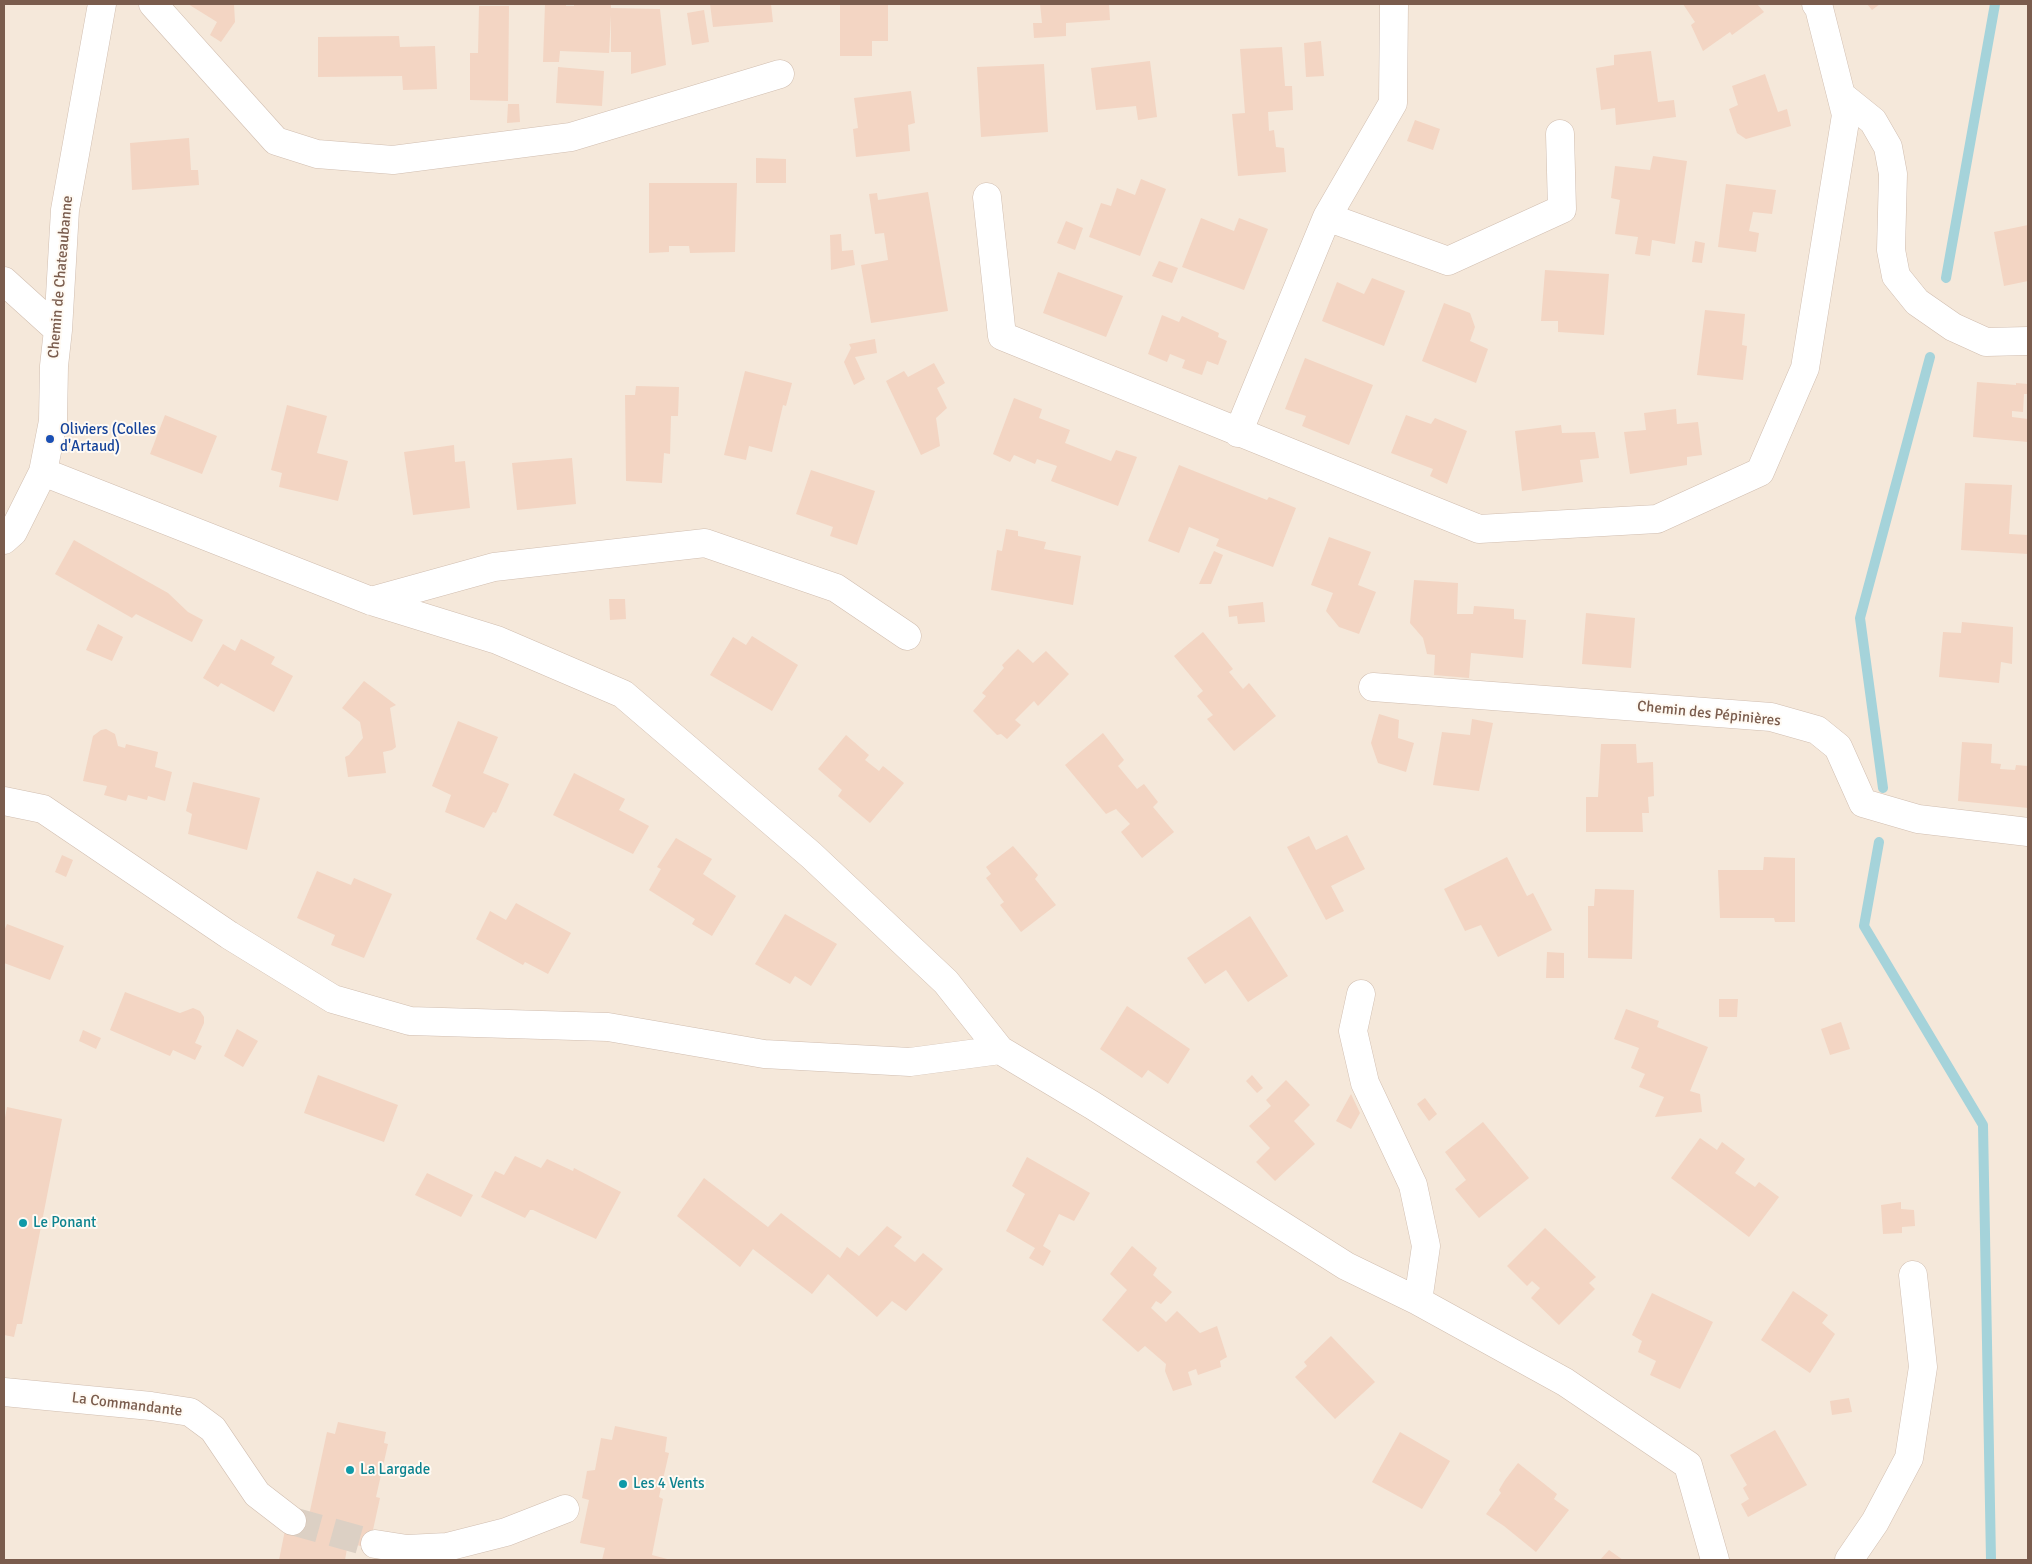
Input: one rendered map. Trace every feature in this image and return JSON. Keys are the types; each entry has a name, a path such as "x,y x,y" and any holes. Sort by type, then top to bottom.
{"street":[{"name":"Chemin de Chateaubanne","path":"4,540 13,532 43,472 53,421 54,366 65,210 102,4"},
{"path":"153,4 276,141 317,154 393,160 570,137 780,74"},
{"path":"1238,433 1327,217 1393,103 1394,4"},
{"path":"987,197 1002,336 1479,529 1657,519 1760,472 1804,368 1846,115 1819,8 1816,4"},
{"path":"1842,96 1873,121 1888,147 1893,174 1891,250 1896,276 1917,302 1953,327 1986,342 2028,342"},
{"path":"1327,217 1448,261 1562,209 1560,134"},
{"path":"4,281 58,330"},
{"path":"43,472 371,601 497,640 623,694 811,855 946,982 1000,1050 1092,1105 1346,1266 1418,1301 1566,1382 1688,1465 1715,1560"},
{"path":"371,601 494,567 705,543 836,588 907,636"},
{"name":"Chemin des Pépinières","path":"1373,686 1771,717 1817,730 1838,747 1863,803 1918,819 2028,832"},
{"path":"4,801 43,809 229,935 332,999 410,1021 608,1027 764,1054 910,1062 1000,1050"},
{"path":"1361,994 1353,1031 1365,1083 1413,1185 1426,1246 1418,1301"},
{"path":"1849,1560 1875,1522 1909,1458 1924,1367 1913,1274"},
{"name":"La Commandante","path":"4,1392 151,1406 190,1412 213,1429 256,1494 292,1521"},
{"path":"375,1544 408,1549 447,1546 506,1532 565,1509"}],"shaded area":[{"path":"4,4 2028,4 2028,1560 4,1560"}],"building":[{"path":"188,4 234,4 235,22 221,42 210,35 217,22"},
{"path":"545,4 574,6 574,4 611,4 611,8 660,9 666,65 631,74 631,52 611,52 611,15 609,53 560,51 559,62 543,62"},
{"path":"710,4 771,4 773,22 713,27"},
{"path":"840,4 888,4 888,41 872,41 872,56 840,56"},
{"path":"1040,4 1109,4 1110,20 1066,23 1066,36 1034,38 1033,23 1042,23"},
{"path":"1683,4 1757,4 1764,12 1732,35 1730,32 1703,51 1691,25 1695,22"},
{"path":"1867,4 1880,4 1872,10"},
{"path":"479,6 509,6 508,101 470,100 470,53 478,53"},
{"path":"704,10 709,42 692,45 687,13"},
{"path":"399,36 400,47 435,46 437,89 403,90 402,76 318,77 318,37"},
{"path":"1321,41 1324,76 1306,77 1304,43"},
{"path":"1282,47 1285,86 1292,86 1293,110 1268,112 1269,131 1274,130 1276,147 1284,148 1286,172 1238,176 1232,114 1245,113 1240,49"},
{"path":"1651,51 1658,102 1674,100 1676,117 1616,125 1615,108 1601,110 1596,68 1614,65 1614,55"},
{"path":"1150,61 1157,117 1138,120 1136,106 1096,110 1091,68"},
{"path":"1044,64 1048,132 981,137 977,67"},
{"path":"558,67 604,71 602,106 556,103"},
{"path":"1765,74 1778,112 1787,109 1791,126 1746,139 1737,133 1729,109 1738,105 1732,86"},
{"path":"911,91 915,123 908,125 910,151 856,157 853,129 858,128 854,98"},
{"path":"508,104 519,104 520,122 507,123"},
{"path":"1415,120 1440,129 1433,150 1407,141"},
{"path":"189,138 191,170 198,170 199,185 132,190 130,143"},
{"path":"1653,156 1687,161 1675,244 1652,240 1650,256 1635,254 1638,237 1615,234 1620,200 1611,198 1615,166 1650,170"},
{"path":"756,158 786,159 786,183 756,183"},
{"path":"1141,179 1166,189 1140,256 1089,237 1101,203 1111,206 1117,188 1135,195"},
{"path":"649,183 737,183 735,252 690,253 689,246 669,246 669,252 649,253"},
{"path":"1726,184 1776,190 1772,214 1753,212 1749,231 1759,233 1756,252 1718,247"},
{"path":"928,192 948,311 871,323 861,265 888,260 884,233 875,234 869,194 877,193 878,200"},
{"path":"1201,218 1234,231 1239,218 1268,229 1244,290 1182,267"},
{"path":"1066,221 1083,228 1075,250 1057,243"},
{"path":"2028,225 2028,281 2004,286 1994,232"},
{"path":"841,234 842,251 853,250 855,265 831,270 830,235"},
{"path":"1695,241 1705,243 1702,263 1692,262"},
{"path":"1159,261 1178,268 1172,283 1152,276"},
{"path":"1545,270 1609,274 1604,335 1558,332 1558,321 1541,321"},
{"path":"1058,272 1123,296 1106,337 1043,313"},
{"path":"1372,278 1405,291 1384,346 1322,321 1337,282 1364,294"},
{"path":"1444,303 1470,313 1475,327 1470,341 1488,349 1476,383 1422,361"},
{"path":"1705,310 1745,314 1742,345 1747,346 1743,380 1697,375"},
{"path":"1162,315 1179,322 1182,316 1219,333 1218,337 1227,341 1218,365 1207,361 1202,375 1182,368 1185,360 1170,354 1167,362 1148,354"},
{"path":"875,339 877,353 855,357 865,379 854,385 844,362 851,348 849,344"},
{"path":"1305,358 1373,385 1349,445 1302,426 1306,416 1285,409"},
{"path":"934,363 945,383 937,388 947,408 936,418 940,446 921,455 886,381 904,371 908,377"},
{"path":"745,371 792,383 786,406 783,405 772,452 749,446 746,460 724,455"},
{"path":"1977,382 2028,384 2028,394 2024,394 2023,412 2012,411 2012,417 2028,419 2028,442 1973,437"},
{"path":"636,386 679,387 678,416 671,416 670,454 664,453 662,483 626,481 625,395 635,395"},
{"path":"1014,398 1042,409 1039,418 1070,430 1065,443 1111,461 1116,450 1137,457 1118,506 1051,481 1057,466 1037,459 1035,464 1014,455 1010,462 993,454"},
{"path":"287,405 327,416 317,453 348,461 338,501 279,487 282,473 271,470"},
{"path":"1676,409 1677,424 1698,422 1702,455 1687,457 1687,465 1630,474 1624,432 1646,430 1644,413"},
{"path":"165,415 217,436 202,474 150,454"},
{"path":"1406,415 1431,424 1435,418 1467,431 1447,484 1430,476 1433,469 1391,453"},
{"path":"1561,425 1562,433 1595,432 1599,458 1580,460 1583,482 1522,491 1515,431"},
{"path":"454,445 455,462 465,461 470,508 413,515 404,452"},
{"path":"572,458 576,504 517,510 512,463"},
{"path":"1179,465 1267,500 1269,497 1296,508 1273,567 1216,546 1219,539 1189,527 1179,553 1148,541"},
{"path":"811,470 875,491 857,545 830,536 833,527 796,514"},
{"path":"1965,483 2012,485 2009,534 2028,535 2028,554 1961,550"},
{"path":"1006,529 1018,531 1018,536 1046,542 1044,549 1081,556 1073,605 991,590 997,550 1002,551"},
{"path":"1329,537 1371,552 1358,585 1376,592 1359,634 1339,627 1326,611 1333,593 1311,585"},
{"path":"74,540 168,593 188,612 203,620 192,642 136,614 132,618 55,574"},
{"path":"1214,551 1223,555 1211,584 1199,584"},
{"path":"1414,580 1458,583 1457,614 1473,614 1474,606 1514,609 1514,619 1526,620 1523,658 1471,653 1469,678 1434,675 1435,655 1427,654 1423,638 1410,623"},
{"path":"609,599 625,599 626,619 610,620"},
{"path":"1263,602 1265,622 1238,624 1237,616 1229,617 1228,606"},
{"path":"1586,613 1635,618 1631,668 1582,664"},
{"path":"1962,622 2013,627 2012,664 2001,662 1999,683 1939,677 1943,632 1961,633"},
{"path":"98,624 123,637 112,661 86,650"},
{"path":"1203,632 1233,669 1229,672 1243,689 1249,683 1276,716 1234,751 1207,719 1213,715 1197,696 1203,691 1174,656"},
{"path":"752,636 798,665 772,711 710,675 733,637 746,645"},
{"path":"241,639 275,657 271,664 293,676 274,712 221,683 218,687 203,678 223,644 235,651"},
{"path":"1018,649 1033,663 1046,651 1069,674 1038,706 1034,701 1015,720 1021,725 1007,739 1001,734 997,735 973,711 986,696 982,693 1004,668 1002,665"},
{"path":"364,681 396,705 390,708 396,747 383,752 386,773 348,777 345,757 349,755 363,738 360,722 342,708"},
{"path":"1379,714 1399,720 1398,738 1414,743 1406,772 1378,763 1371,743"},
{"path":"1472,719 1493,723 1479,791 1433,785 1442,732 1470,735"},
{"path":"458,721 498,737 483,773 509,784 496,813 493,812 484,828 445,812 451,795 432,786"},
{"path":"106,729 115,734 118,746 125,748 126,744 158,752 155,767 172,772 165,801 148,796 147,800 128,795 126,801 104,795 107,786 83,781 93,736"},
{"path":"1103,733 1124,760 1118,766 1137,789 1144,784 1158,802 1153,807 1174,832 1142,858 1121,832 1130,824 1116,809 1106,814 1065,765"},
{"path":"846,735 869,755 865,760 879,771 883,766 904,783 870,823 838,796 842,790 818,769"},
{"path":"1962,742 1992,744 1991,763 2001,764 2000,769 2015,770 2016,765 2028,766 2028,808 1958,801"},
{"path":"1601,744 1636,744 1637,763 1653,762 1654,796 1648,797 1649,813 1642,813 1643,832 1586,832 1586,797 1598,797"},
{"path":"574,773 625,799 619,810 649,826 633,854 553,815"},
{"path":"193,782 260,798 247,850 188,834 192,814 186,811"},
{"path":"1347,835 1365,869 1331,886 1344,911 1326,920 1287,847 1309,836 1316,850"},
{"path":"676,838 712,859 703,874 736,896 712,936 692,924 695,919 649,890 661,869 657,867"},
{"path":"1013,846 1038,875 1035,879 1056,905 1021,932 1000,905 1004,902 986,878 991,874 986,867"},
{"path":"62,855 73,860 66,877 55,872"},
{"path":"1507,857 1527,896 1533,893 1552,930 1498,957 1481,925 1465,931 1444,889"},
{"path":"1764,857 1795,858 1795,922 1775,922 1774,918 1720,918 1718,870 1763,870"},
{"path":"317,871 351,885 354,878 392,894 364,958 331,945 335,935 297,918"},
{"path":"1595,889 1634,890 1632,959 1588,958 1588,906 1594,906"},
{"path":"516,903 571,933 548,974 525,962 523,965 476,939 490,911 506,920"},
{"path":"785,914 837,944 811,986 795,976 790,984 755,964"},
{"path":"1250,916 1288,976 1248,1002 1226,970 1205,984 1187,958"},
{"path":"7,924 64,946 50,980 4,963 4,931"},
{"path":"1547,952 1564,953 1564,978 1546,978"},
{"path":"125,992 180,1013 193,1008 200,1011 204,1017 204,1023 195,1043 202,1046 195,1060 173,1050 170,1056 110,1030"},
{"path":"1719,999 1738,999 1737,1017 1719,1017"},
{"path":"1127,1006 1190,1049 1168,1084 1148,1070 1142,1078 1100,1049"},
{"path":"1626,1009 1659,1021 1657,1027 1708,1047 1690,1091 1700,1094 1702,1112 1655,1117 1664,1097 1639,1087 1645,1074 1631,1068 1639,1048 1614,1039"},
{"path":"1841,1022 1850,1049 1830,1055 1821,1029"},
{"path":"237,1029 258,1041 243,1067 224,1056"},
{"path":"83,1030 101,1038 96,1049 79,1041"},
{"path":"318,1075 398,1105 384,1142 304,1113"},
{"path":"1252,1075 1263,1088 1257,1093 1246,1081"},
{"path":"1286,1080 1310,1105 1294,1121 1315,1144 1275,1181 1256,1162 1270,1148 1249,1126 1271,1106 1266,1100"},
{"path":"1351,1094 1360,1113 1351,1129 1336,1121"},
{"path":"1425,1098 1437,1114 1429,1121 1417,1104"},
{"name":"Le Ponant","path":"7,1107 62,1119 22,1324 17,1324 14,1337 4,1335 4,1123"},
{"path":"1483,1122 1529,1178 1479,1218 1455,1189 1466,1180 1445,1152"},
{"path":"1700,1138 1717,1150 1722,1142 1745,1159 1735,1173 1755,1187 1759,1182 1779,1197 1749,1237 1671,1178"},
{"path":"515,1156 541,1168 547,1159 573,1171 574,1168 621,1192 596,1239 533,1210 530,1210 525,1218 481,1197 495,1171 504,1175"},
{"path":"1027,1157 1090,1193 1074,1221 1059,1214 1043,1246 1051,1251 1043,1266 1029,1258 1035,1248 1006,1231 1025,1194 1012,1186"},
{"path":"427,1173 473,1195 461,1217 415,1195"},
{"path":"704,1178 768,1227 781,1213 840,1258 847,1247 859,1256 887,1226 902,1237 894,1246 915,1262 923,1253 943,1269 906,1311 892,1301 877,1317 828,1274 812,1294 753,1249 740,1267 677,1216"},
{"path":"1901,1202 1901,1209 1914,1210 1915,1226 1902,1227 1902,1233 1883,1234 1881,1205"},
{"path":"1545,1228 1596,1277 1589,1283 1595,1289 1559,1325 1531,1298 1540,1288 1532,1281 1527,1286 1507,1266"},
{"path":"1132,1246 1157,1268 1153,1275 1172,1292 1161,1304 1156,1301 1151,1308 1166,1322 1177,1311 1200,1333 1217,1326 1227,1357 1220,1361 1221,1367 1198,1375 1196,1369 1188,1372 1192,1385 1173,1391 1165,1371 1166,1364 1145,1346 1138,1352 1102,1320 1127,1290 1110,1274"},
{"path":"1793,1291 1828,1315 1822,1323 1835,1334 1810,1373 1761,1340"},
{"path":"1652,1293 1713,1322 1680,1389 1650,1375 1656,1361 1638,1352 1642,1341 1632,1335"},
{"path":"1331,1336 1375,1382 1335,1419 1295,1377 1307,1366 1304,1362"},
{"path":"1849,1398 1852,1412 1832,1415 1830,1401"},
{"name":"La Largade","path":"338,1422 386,1432 384,1443 388,1444 376,1497 380,1498 369,1548 348,1543 345,1560 279,1560 285,1530 305,1534 327,1432 335,1434"},
{"name":"Les 4 Vents","path":"615,1426 667,1437 665,1452 669,1453 659,1497 663,1499 652,1555 671,1560 602,1560 605,1548 580,1543 589,1500 582,1498 587,1471 595,1470 601,1438 612,1440"},
{"path":"1775,1430 1807,1485 1748,1517 1741,1504 1749,1499 1743,1488 1747,1485 1730,1455"},
{"path":"1400,1432 1450,1461 1422,1509 1372,1482"},
{"path":"1518,1463 1557,1494 1554,1499 1569,1510 1536,1552 1486,1514 1501,1493 1499,1490 1505,1480"},
{"path":"1609,1550 1623,1560 1600,1560"}],"waterway":[{"path":"1946,278 1995,4"},
{"path":"1883,788 1860,618 1930,357"},
{"path":"1879,842 1864,926 1983,1125 1991,1560"}],"tunnel":[{"path":"292,1521 375,1544"}],"place":[{"name":"Oliviers (Colles d'Artaud)","path":"50,439"},
{"name":"Le Ponant","path":"23,1223"},
{"name":"La Largade","path":"350,1470"},
{"name":"Les 4 Vents","path":"623,1484"}]}
